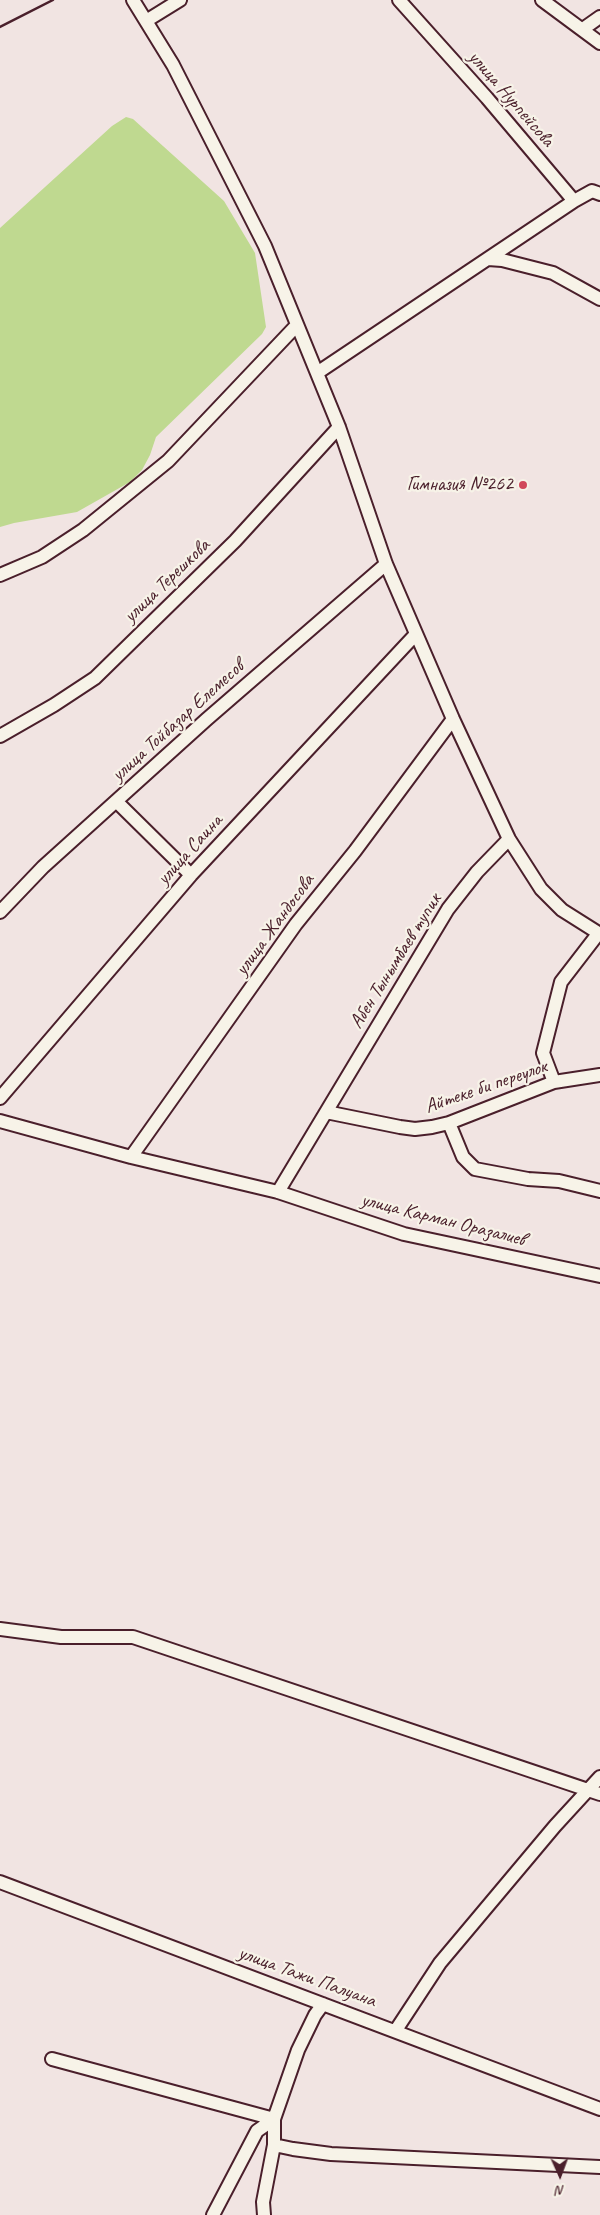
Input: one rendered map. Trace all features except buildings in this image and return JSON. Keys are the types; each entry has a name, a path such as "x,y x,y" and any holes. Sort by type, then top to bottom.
{"street":[{"path":"133,0 174,65 265,246 340,427 386,564 453,719 509,839 541,889 562,910 599,934 561,982 543,1053 554,1082"},
{"path":"146,21 180,0"},
{"name":"улица Нурпейсова","path":"399,0 487,98 574,201"},
{"path":"542,0 584,29 600,43"},
{"path":"584,29 600,17"},
{"path":"317,373 574,201 597,189"},
{"path":"488,259 502,260 553,273 600,299"},
{"path":"0,575 42,557 67,541 168,461 297,325"},
{"name":"улица Терешкова","path":"0,736 54,705 95,678 235,541 340,427"},
{"name":"улица Тойбазар Елемесов","path":"0,912 43,866 206,719 386,564"},
{"name":"улица Саина","path":"0,1098 191,875 416,634"},
{"name":"улица Жандосова","path":"131,1157 296,924 355,851 453,719"},
{"path":"116,801 191,875"},
{"name":"Абен Тынымбаев тупик","path":"278,1192 448,909 477,872 509,839"},
{"name":"Айтеке би переулок","path":"326,1112 415,1129 432,1128 554,1082 600,1075"},
{"name":"улица Карман Оразалиев","path":"0,1121 131,1157 278,1192 404,1234 600,1276"},
{"path":"449,1123 463,1157 475,1169 559,1181 600,1191"},
{"path":"0,1629 61,1638 133,1637 600,1794"},
{"path":"396,2030 440,1963 600,1777"},
{"name":"улица Тажи Палуана","path":"0,1882 396,2030 600,2109"},
{"path":"264,2215 263,2202 274,2144 274,2119 298,2050 315,2015 323,2004"},
{"path":"52,2059 274,2119"},
{"path":"213,2215 257,2131 274,2119"},
{"path":"274,2144 293,2149 331,2154 600,2167"}],"green space":[{"path":"126,117 133,119 224,201 255,253 266,327 262,334 156,437 150,455 142,470 130,482 77,512 0,527 0,228 112,126"}],"railway":[{"path":"0,27 53,0"}],"place":[{"name":"Гимназия №262","path":"523,485"}]}
